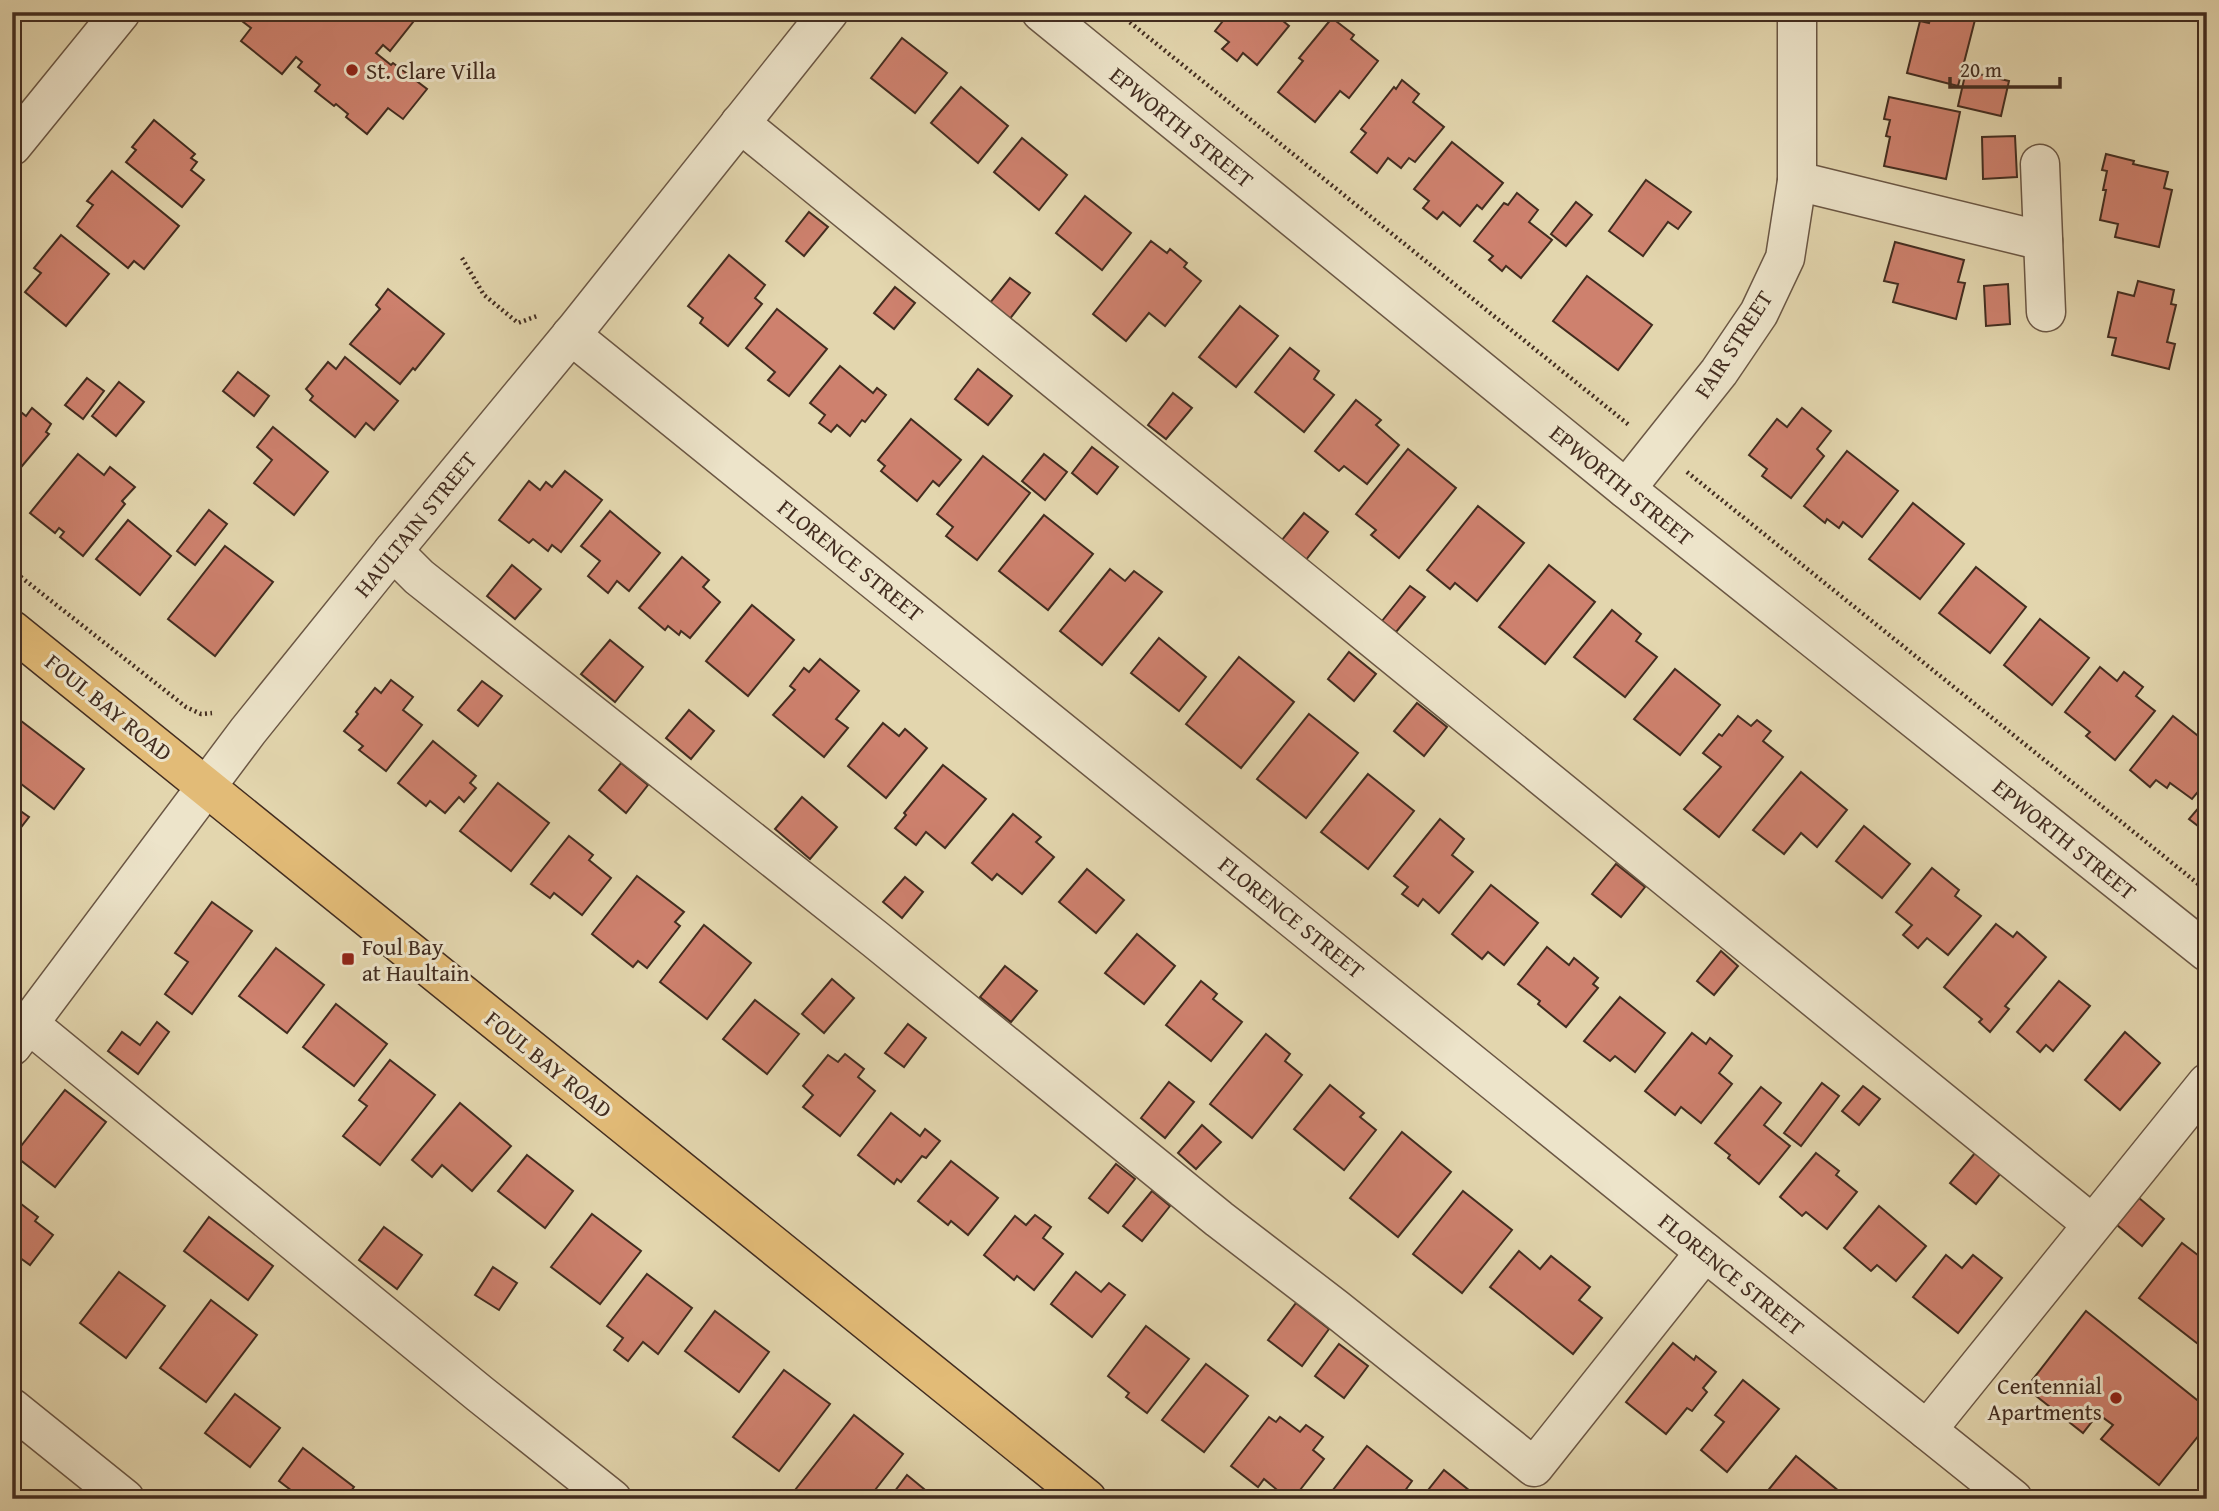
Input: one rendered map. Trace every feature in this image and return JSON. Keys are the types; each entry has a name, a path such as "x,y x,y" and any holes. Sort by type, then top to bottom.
{"main road":[{"name":"FOUL BAY ROAD","path":"12,630 1087,1499"}],"street":[{"path":"12,146 121,12"},
{"name":"HAULTAIN STREET","path":"21,1035 248,730 571,335 830,12"},
{"name":"EPWORTH STREET","path":"1041,12 1626,489 2207,952"},
{"name":"FAIR STREET","path":"1626,489 1718,372 1759,313 1785,258 1797,181 1797,12"},
{"path":"740,123 2092,1224"},
{"path":"2040,164 2046,312"},
{"path":"1797,181 2043,242"},
{"name":"FLORENCE STREET","path":"571,335 2013,1499"},
{"path":"393,551 419,577 875,939 1219,1219 1534,1467 1705,1252"},
{"path":"21,1035 612,1499"},
{"path":"1927,1430 2207,1083"},
{"path":"12,1408 125,1499"}],"path":[{"path":"462,258 484,295 518,323 543,313 571,335"},
{"path":"12,570 186,707 201,714 215,713"}],"building":[{"name":"St. Clare Villa","path":"242,12 421,12 390,51 383,45 376,53 427,89 403,119 388,108 367,134 346,117 348,114 336,104 334,106 315,91 320,85 298,67 302,62 296,57 282,74 241,41 251,28 238,18"},
{"path":"1230,12 1281,12 1277,16 1289,26 1257,65 1243,53 1237,61 1222,49 1229,42 1215,31"},
{"path":"1932,12 1977,12 1958,86 1907,73 1920,21 1929,23"},
{"path":"1332,18 1354,35 1351,39 1378,61 1349,98 1340,91 1315,122 1278,92 1303,61 1299,58"},
{"path":"902,38 947,73 915,113 871,78"},
{"path":"1966,71 2009,81 2001,116 1958,106"},
{"path":"1402,80 1419,94 1413,102 1444,127 1415,162 1409,158 1401,168 1388,158 1377,173 1351,152 1366,133 1361,129"},
{"path":"961,87 1008,126 978,163 931,123"},
{"path":"1889,97 1960,112 1946,179 1884,166 1890,137 1886,136 1890,120 1884,119"},
{"path":"154,120 195,154 191,158 197,162 191,170 204,180 182,207 126,162 136,150 132,147"},
{"path":"2015,136 2017,177 1983,179 1982,137"},
{"path":"1022,138 1067,175 1039,210 994,172"},
{"path":"1452,142 1503,183 1482,209 1477,205 1460,226 1443,212 1437,219 1423,208 1429,201 1414,189"},
{"path":"2106,154 2168,172 2164,188 2172,190 2159,247 2115,237 2118,224 2100,220 2106,190 2103,190 2107,171 2102,170"},
{"path":"112,171 179,226 144,269 134,261 128,268 77,226 93,205 87,201"},
{"path":"1646,180 1691,212 1678,229 1668,222 1643,256 1609,231"},
{"path":"1517,193 1538,210 1529,222 1552,240 1521,278 1506,266 1502,271 1489,260 1493,256 1474,241 1504,203 1508,205"},
{"path":"1085,196 1131,233 1102,270 1056,233"},
{"path":"1576,202 1592,215 1566,246 1551,234"},
{"path":"809,212 828,227 804,256 786,241"},
{"path":"61,235 109,274 66,326 25,292 41,273 34,268"},
{"path":"1151,241 1167,253 1170,249 1187,263 1184,267 1201,281 1165,326 1149,313 1126,341 1093,314"},
{"path":"1895,242 1964,260 1958,282 1965,283 1956,319 1893,302 1898,284 1884,281"},
{"path":"729,255 765,285 755,298 762,304 728,346 700,323 703,318 688,306"},
{"path":"1587,276 1652,325 1618,370 1553,321"},
{"path":"1010,278 1030,293 1005,325 985,309"},
{"path":"2138,281 2174,290 2171,304 2176,305 2167,342 2175,344 2169,369 2112,355 2116,338 2108,337 2118,292 2134,296"},
{"path":"2008,284 2010,324 1986,326 1984,286"},
{"path":"895,287 915,303 894,329 874,313"},
{"path":"388,289 444,334 400,384 350,344 380,309 376,305"},
{"path":"1240,306 1278,336 1236,387 1199,357"},
{"path":"777,309 827,349 789,396 768,380 775,372 746,348"},
{"path":"1290,348 1319,371 1314,379 1334,395 1304,432 1255,392"},
{"path":"345,357 398,401 374,430 366,423 355,437 310,400 313,396 306,389 328,362 336,369"},
{"path":"840,366 873,393 877,388 886,395 850,436 837,425 831,432 819,423 825,415 810,403"},
{"path":"978,369 1012,396 988,425 955,399"},
{"path":"238,372 269,396 254,416 223,391"},
{"path":"87,378 104,391 83,419 65,405"},
{"path":"119,382 144,402 116,436 92,416"},
{"path":"1173,393 1192,408 1166,439 1148,425"},
{"path":"1356,400 1381,420 1376,425 1399,445 1367,484 1344,466 1339,471 1315,451"},
{"path":"12,405 26,416 32,408 51,424 46,432 49,434 12,478"},
{"path":"1802,408 1831,431 1817,449 1824,456 1791,498 1762,476 1767,469 1749,455 1777,419 1787,427"},
{"path":"911,419 961,460 939,486 933,481 917,501 881,471 885,466 878,460"},
{"path":"273,427 328,472 294,515 254,483 272,460 257,447"},
{"path":"1092,447 1118,467 1097,494 1072,473"},
{"path":"1408,449 1456,488 1399,558 1371,535 1376,530 1356,514"},
{"path":"1847,451 1898,491 1862,537 1843,522 1839,528 1827,519 1825,523 1804,506"},
{"path":"78,454 104,475 110,467 135,487 122,501 125,504 83,556 60,537 64,532 59,528 55,533 30,513"},
{"path":"1044,454 1067,472 1045,500 1022,481"},
{"path":"983,456 1030,493 977,560 946,536 953,527 937,514"},
{"path":"565,471 602,500 561,552 552,545 548,551 533,539 529,543 499,520 529,481 540,490 546,482 552,487"},
{"path":"1913,503 1964,544 1920,599 1869,559"},
{"path":"1478,506 1524,543 1477,601 1455,583 1450,589 1427,570"},
{"path":"209,510 227,524 195,565 177,551"},
{"path":"610,511 660,553 629,591 617,581 608,593 588,576 600,561 581,546"},
{"path":"1304,513 1328,532 1305,561 1281,541"},
{"path":"1044,515 1093,554 1048,610 999,571"},
{"path":"128,520 171,556 140,595 96,559"},
{"path":"225,546 273,582 215,656 168,619"},
{"path":"682,557 709,580 703,587 720,602 690,638 681,631 679,635 668,626 665,630 639,608"},
{"path":"512,565 541,589 515,619 487,596"},
{"path":"1549,565 1595,602 1545,664 1499,627"},
{"path":"1976,567 2026,607 1990,653 1939,613"},
{"path":"1110,569 1125,581 1134,571 1162,592 1102,665 1060,631"},
{"path":"1410,586 1425,597 1396,632 1382,621"},
{"path":"752,605 794,640 748,696 706,661"},
{"path":"1612,610 1641,634 1636,641 1657,657 1625,697 1574,657"},
{"path":"2040,619 2089,658 2052,705 2004,665"},
{"path":"1159,638 1206,677 1179,711 1131,673"},
{"path":"610,640 643,667 615,702 581,674"},
{"path":"1349,652 1376,674 1354,701 1328,679"},
{"path":"1239,657 1294,702 1241,768 1186,724"},
{"path":"820,659 859,691 836,719 848,728 824,757 773,715 795,690 790,686 804,668 809,672"},
{"path":"2100,667 2117,681 2124,672 2143,687 2136,696 2155,711 2115,760 2086,736 2090,732 2065,712"},
{"path":"1675,669 1720,705 1680,755 1634,719"},
{"path":"391,680 413,697 403,710 422,725 386,771 359,750 363,746 344,731 375,688 381,693"},
{"path":"482,681 502,696 478,726 458,710"},
{"path":"1417,703 1447,727 1424,756 1394,731"},
{"path":"689,710 714,731 691,759 666,738"},
{"path":"12,714 84,769 54,809 12,777"},
{"path":"1309,714 1358,753 1306,818 1257,779"},
{"path":"1738,716 1751,726 1757,720 1771,731 1763,741 1783,757 1719,837 1684,809 1721,767 1703,753 1719,734 1722,736"},
{"path":"2173,716 2207,743 2207,781 2192,799 2170,783 2167,788 2156,780 2150,787 2130,770"},
{"path":"883,723 899,736 905,729 927,748 886,798 848,766"},
{"path":"433,741 476,776 470,783 476,788 464,802 459,797 445,813 430,801 426,806 398,783"},
{"path":"621,763 648,785 626,813 599,790"},
{"path":"943,765 986,799 945,848 926,832 916,845 895,828"},
{"path":"1801,772 1847,810 1817,847 1801,833 1784,854 1753,830"},
{"path":"1368,774 1414,811 1368,869 1321,832"},
{"path":"498,783 549,823 511,871 460,831"},
{"path":"802,797 837,827 810,859 775,829"},
{"path":"2207,798 2207,833 2189,819"},
{"path":"12,805 29,817 12,839"},
{"path":"1013,814 1041,837 1036,842 1054,857 1022,894 997,874 992,880 972,863"},
{"path":"1440,819 1464,839 1452,855 1473,872 1439,913 1423,899 1418,906 1402,894 1408,887 1394,876"},
{"path":"1864,826 1910,864 1882,898 1836,861"},
{"path":"569,836 593,855 589,860 611,878 582,915 554,893 550,898 531,884"},
{"path":"1616,864 1645,887 1621,917 1592,894"},
{"path":"1932,868 1959,890 1955,896 1981,916 1948,955 1927,938 1918,948 1903,935 1912,925 1896,912"},
{"path":"1087,869 1124,900 1096,933 1059,902"},
{"path":"637,876 684,912 675,922 680,926 647,968 638,961 633,967 592,934"},
{"path":"905,877 923,892 902,918 883,902"},
{"path":"1491,885 1538,923 1504,965 1488,952 1482,959 1452,934"},
{"path":"212,902 252,931 192,1014 165,994 188,962 175,953"},
{"path":"1996,924 2013,937 2017,932 2046,957 2005,1006 2009,1009 1990,1032 1979,1022 1982,1019 1944,987"},
{"path":"704,925 751,963 707,1019 660,982"},
{"path":"1137,934 1175,966 1144,1004 1105,973"},
{"path":"1547,947 1569,965 1574,958 1598,978 1593,984 1598,988 1566,1027 1518,984"},
{"path":"276,948 324,985 287,1033 239,996"},
{"path":"1721,951 1738,966 1714,995 1697,981"},
{"path":"1005,966 1037,991 1011,1022 980,997"},
{"path":"832,979 854,998 824,1033 802,1014"},
{"path":"1201,981 1217,994 1213,999 1242,1022 1211,1061 1166,1025"},
{"path":"2059,981 2090,1006 2053,1051 2046,1045 2040,1052 2017,1032"},
{"path":"1620,997 1665,1033 1635,1072 1615,1056 1610,1061 1584,1041"},
{"path":"755,1000 799,1034 767,1074 723,1039"},
{"path":"336,1004 387,1044 354,1086 303,1047"},
{"path":"157,1022 169,1032 138,1074 108,1051 122,1032 140,1045"},
{"path":"908,1024 926,1038 904,1067 885,1053"},
{"path":"2125,1032 2160,1063 2120,1110 2085,1080"},
{"path":"1692,1033 1706,1044 1710,1038 1732,1056 1719,1073 1732,1084 1701,1123 1681,1107 1675,1115 1645,1091"},
{"path":"1266,1034 1290,1054 1285,1061 1302,1075 1252,1138 1210,1104"},
{"path":"845,1054 864,1069 858,1077 875,1091 840,1136 803,1107 813,1095 803,1086 828,1055 838,1062"},
{"path":"390,1060 435,1095 380,1165 343,1136 367,1106 359,1100"},
{"path":"1169,1082 1194,1102 1165,1138 1141,1118"},
{"path":"1822,1083 1839,1096 1801,1146 1784,1133"},
{"path":"1330,1085 1364,1113 1360,1117 1376,1130 1344,1170 1294,1129"},
{"path":"1863,1086 1880,1099 1859,1125 1842,1111"},
{"path":"1761,1087 1781,1103 1764,1125 1790,1146 1759,1184 1728,1158 1730,1155 1715,1143"},
{"path":"65,1090 106,1122 55,1187 14,1155"},
{"path":"460,1103 511,1146 472,1191 442,1165 432,1177 412,1160"},
{"path":"891,1113 920,1136 925,1129 940,1141 926,1158 922,1156 901,1182 897,1179 894,1184 858,1155"},
{"path":"1202,1125 1221,1142 1196,1169 1178,1153"},
{"path":"1402,1132 1451,1172 1398,1237 1350,1198"},
{"path":"1816,1153 1839,1171 1836,1175 1857,1192 1827,1229 1806,1212 1802,1216 1780,1197"},
{"path":"1975,1153 2001,1173 1976,1204 1950,1183"},
{"path":"527,1155 573,1191 545,1228 498,1191"},
{"path":"951,1161 998,1198 968,1235 951,1221 948,1225 918,1201"},
{"path":"1116,1164 1135,1179 1108,1213 1089,1198"},
{"path":"1152,1191 1170,1206 1142,1241 1123,1226"},
{"path":"1463,1191 1512,1230 1462,1293 1413,1254"},
{"path":"12,1197 38,1217 35,1221 53,1235 30,1265 12,1252"},
{"path":"2139,1198 2164,1219 2142,1246 2117,1225"},
{"path":"1879,1206 1926,1246 1896,1281 1877,1265 1871,1271 1844,1248"},
{"path":"592,1214 641,1251 600,1304 551,1267"},
{"path":"1035,1215 1051,1227 1043,1238 1063,1254 1034,1290 1017,1276 1014,1280 984,1255 1015,1216 1026,1225"},
{"path":"209,1217 273,1266 248,1300 184,1251"},
{"path":"384,1227 422,1255 397,1289 359,1260"},
{"path":"2182,1243 2207,1262 2207,1351 2139,1298"},
{"path":"1519,1251 1540,1269 1551,1256 1590,1287 1579,1300 1602,1318 1573,1354 1490,1287"},
{"path":"1946,1255 1962,1268 1973,1255 2002,1278 1958,1333 1913,1297"},
{"path":"493,1267 517,1283 499,1310 475,1295"},
{"path":"119,1272 165,1306 126,1358 80,1323"},
{"path":"1076,1272 1101,1292 1109,1283 1125,1295 1092,1337 1051,1304"},
{"path":"647,1274 692,1308 658,1354 643,1342 628,1361 614,1350 623,1338 607,1326"},
{"path":"211,1300 257,1335 206,1402 160,1368"},
{"path":"1296,1303 1329,1329 1302,1366 1268,1340"},
{"path":"715,1311 769,1352 739,1392 685,1351"},
{"name":"Centennial Apartments","path":"2086,1311 2207,1408 2207,1425 2159,1485 2101,1439 2113,1425 2098,1414 2083,1433 2026,1388"},
{"path":"1146,1326 1189,1359 1147,1413 1126,1397 1129,1393 1108,1376"},
{"path":"1673,1343 1694,1360 1696,1356 1716,1372 1703,1388 1707,1392 1692,1411 1687,1408 1666,1434 1626,1402"},
{"path":"1339,1344 1368,1366 1344,1398 1315,1376"},
{"path":"1206,1364 1248,1396 1204,1452 1162,1420"},
{"path":"784,1370 830,1404 779,1471 733,1437"},
{"path":"1743,1380 1779,1409 1727,1472 1701,1450 1724,1422 1715,1415"},
{"path":"235,1394 280,1428 250,1467 205,1433"},
{"path":"854,1415 903,1454 868,1499 788,1499"},
{"path":"1269,1417 1276,1422 1280,1417 1300,1432 1306,1425 1323,1437 1313,1450 1324,1459 1293,1499 1288,1499 1264,1479 1258,1487 1231,1466"},
{"path":"1367,1446 1412,1481 1399,1499 1326,1499"},
{"path":"303,1448 354,1487 345,1499 293,1499 296,1494 279,1481"},
{"path":"1796,1456 1840,1492 1834,1499 1761,1499"},
{"path":"1444,1470 1470,1491 1464,1499 1421,1499"},
{"path":"907,1475 935,1498 889,1499"}],"place":[{"name":"St. Clare Villa","path":"352,70"},
{"name":"Foul Bay at Haultain","path":"348,959"},
{"name":"Centennial Apartments","path":"2116,1398"}]}
